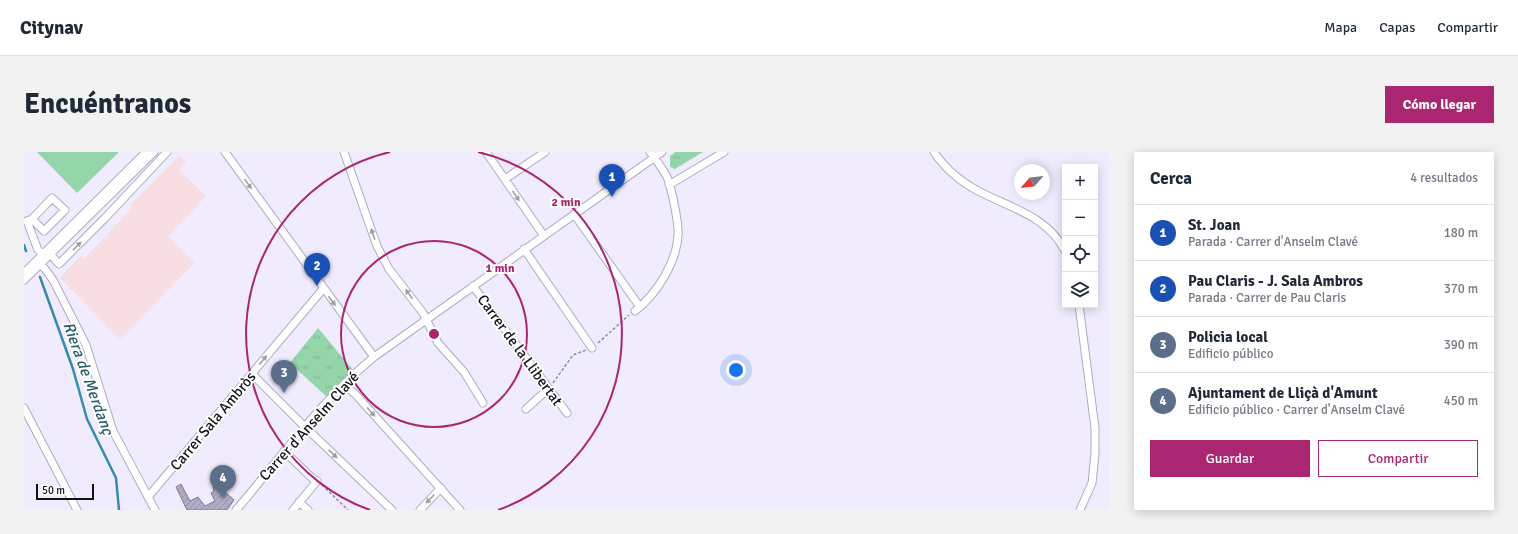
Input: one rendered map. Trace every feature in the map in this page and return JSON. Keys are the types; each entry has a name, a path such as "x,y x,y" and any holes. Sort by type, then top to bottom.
{"street":[{"path":"46,255 146,152"},
{"path":"24,273 46,255 154,152"},
{"path":"32,219 44,231 64,210 52,198 32,219 27,221 38,250 59,264 106,217 167,152"},
{"path":"225,152 323,289 374,357"},
{"path":"344,152 382,258 423,313 438,343 468,377 483,403"},
{"path":"486,152 544,236"},
{"path":"505,179 545,152"},
{"name":"Carrer d'Anselm Clavé","path":"236,510 305,427 344,384 374,357 544,236 652,154 662,152"},
{"path":"669,185 724,152"},
{"path":"934,152 957,178 977,190 1035,219 1051,231 1062,247"},
{"path":"574,214 637,309 647,301 667,271 676,250 678,234 667,176 652,154"},
{"path":"524,250 592,348"},
{"path":"24,280 38,262"},
{"path":"38,262 54,280 86,345 113,431 155,510"},
{"name":"Carrer de la Llibertat","path":"474,286 567,413"},
{"name":"Carrer Sala Ambròs","path":"148,497 323,289"},
{"path":"1079,308 1095,428 1095,454 1092,483 1080,510"},
{"path":"252,374 392,510"},
{"path":"344,384 356,395 460,510"},
{"path":"526,409 548,389"},
{"path":"24,408 77,510"},
{"path":"284,451 317,481 293,510"},
{"path":"420,510 441,488"},
{"path":"299,502 308,510"}],"path":[{"path":"317,481 348,510"}],"shaded area":[{"path":"179,156 186,162 179,170 206,196 168,237 195,263 120,339 60,278 81,256 84,259 132,208 130,205"}],"green space":[{"path":"37,152 119,152 77,193"},
{"path":"675,152 703,152 675,169 670,167 670,156"},
{"path":"318,328 353,370 327,397 290,363"}],"building":[{"path":"181,484 190,501 198,497 205,506 215,501 211,493 214,491 213,487 220,484 221,487 218,489 222,494 225,492 234,500 227,510 187,510 176,487"}],"waterway":[{"name":"Riera de Merdanç","path":"24,245 26,251"},
{"name":"Riera de Merdanç","path":"40,277 73,369 87,419 116,478 119,510"}],"place":[{"name":"St. Joan","path":"612,197"},
{"name":"Pau Claris - J. Sala Ambros","path":"317,286"},
{"name":"Policia local","path":"284,393"},
{"name":"Ajuntament de Lliçà d'Amunt","path":"223,498"}]}
